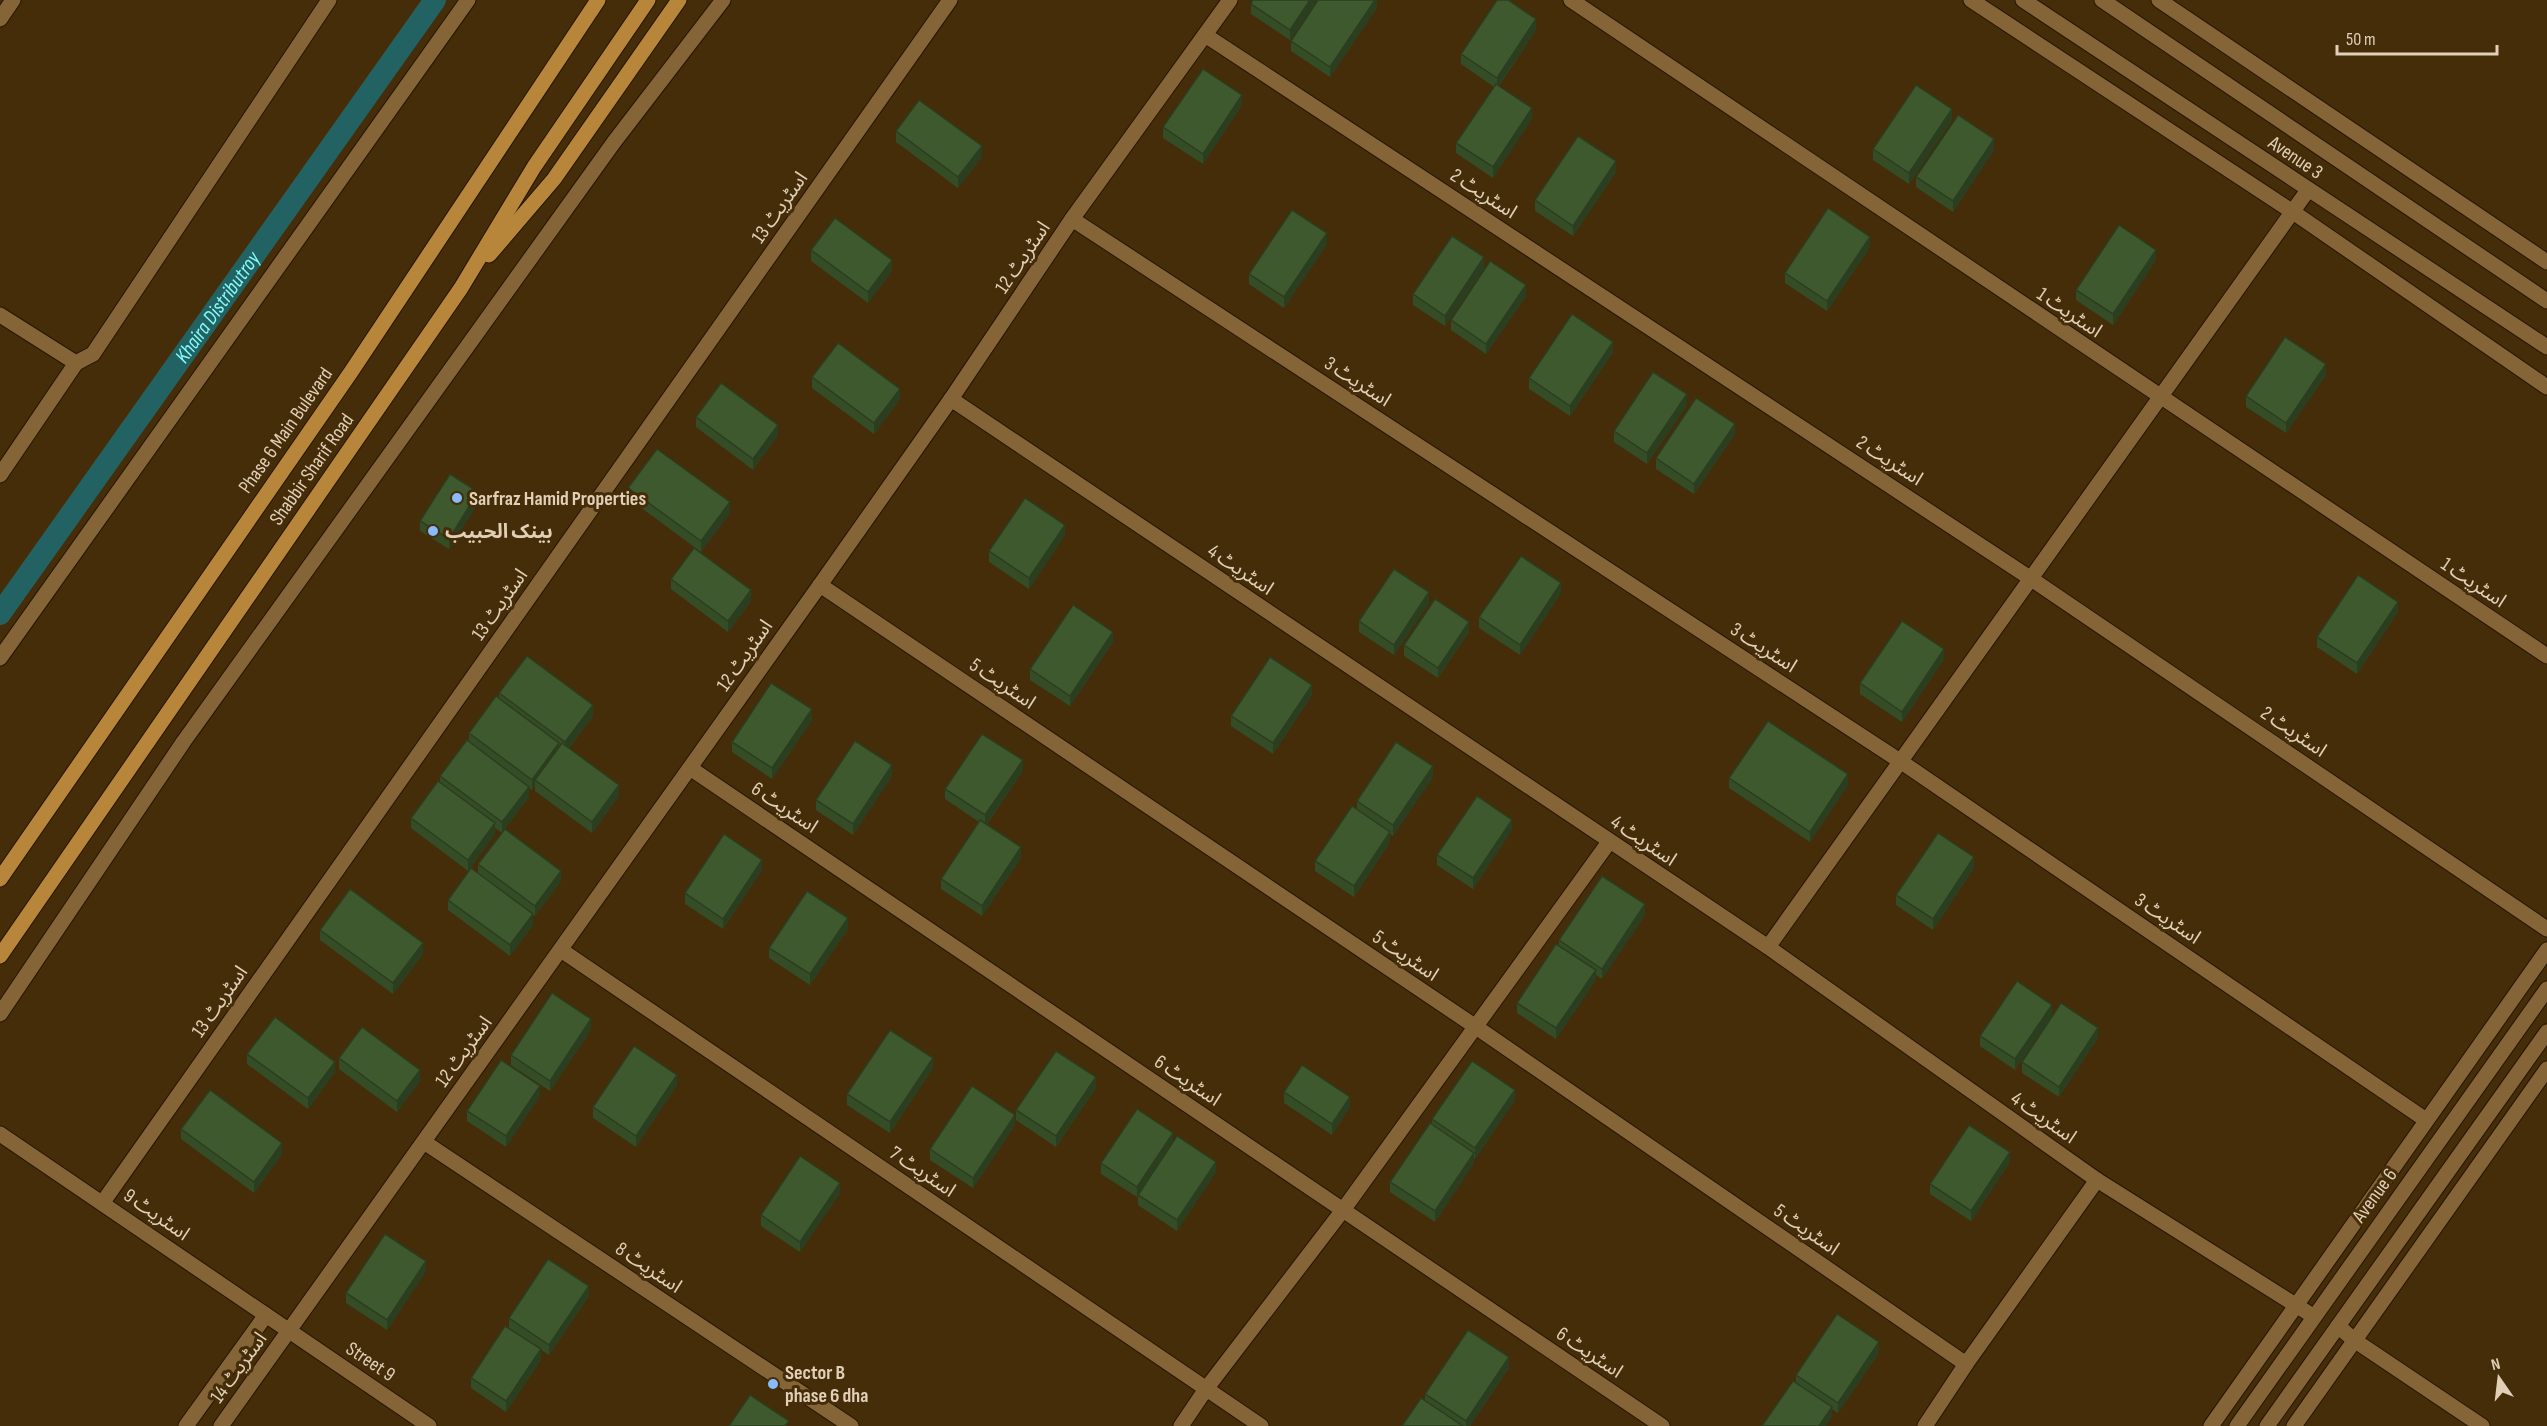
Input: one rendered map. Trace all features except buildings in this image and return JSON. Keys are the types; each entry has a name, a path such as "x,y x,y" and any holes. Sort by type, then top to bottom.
{"main road":[{"name":"Phase 6 Main Bulevard","path":"0,879 351,372 598,0"},
{"name":"Shabbir Sharif Road","path":"0,956 461,288 534,167 648,0"},
{"path":"461,288 554,179 679,0"}],"street":[{"path":"0,20 13,0"},
{"path":"0,475 76,363 93,354 329,0"},
{"path":"0,658 468,0"},
{"path":"0,1014 183,741 614,142 723,0"},
{"name":"اسٹریٹ 13","path":"103,1202 950,0"},
{"name":"اسٹریٹ 12","path":"289,1332 951,399 1072,219 1230,0"},
{"name":"اسٹریٹ 1","path":"1571,0 2547,657"},
{"path":"1971,0 2293,212 2547,387"},
{"name":"Avenue 3","path":"2023,0 2547,347"},
{"name":"Avenue 3","path":"2102,0 2547,301"},
{"path":"2159,0 2547,262"},
{"name":"اسٹریٹ 2","path":"1205,35 2030,578 2547,929"},
{"path":"1768,947 2308,190"},
{"name":"اسٹریٹ 3","path":"1072,219 1900,761 2426,1120"},
{"path":"0,315 55,352 76,363"},
{"name":"اسٹریٹ 4","path":"951,399 1768,947 2097,1180 2313,1316"},
{"name":"اسٹریٹ 5","path":"820,585 1476,1027 1966,1364"},
{"name":"اسٹریٹ 6","path":"690,768 1662,1426"},
{"path":"1182,1426 1206,1389 1343,1210 1609,842"},
{"name":"اسٹریٹ 7","path":"561,950 1261,1426"},
{"path":"2211,1426 2547,950"},
{"name":"Avenue 6","path":"2236,1426 2547,989"},
{"path":"2267,1426 2547,1032"},
{"path":"2294,1426 2547,1069"},
{"name":"اسٹریٹ 9","path":"0,1134 103,1202 289,1332"},
{"name":"اسٹریٹ 8","path":"424,1142 851,1426"},
{"path":"1925,1426 1966,1364 2097,1180"},
{"path":"186,1426 266,1315"},
{"path":"2338,1326 2354,1340 2482,1426"},
{"name":"اسٹریٹ 14","path":"221,1426 289,1332"},
{"name":"Street 9","path":"289,1332 429,1426"}],"waterway":[{"name":"Khaira Distributroy","path":"0,614 435,0"}],"place":[{"name":"Sarfraz Hamid Properties","path":"457,498"},
{"name":"بينک الحبيب","path":"433,531"},
{"name":"Sector B phase 6 dha","path":"773,1384"}]}
